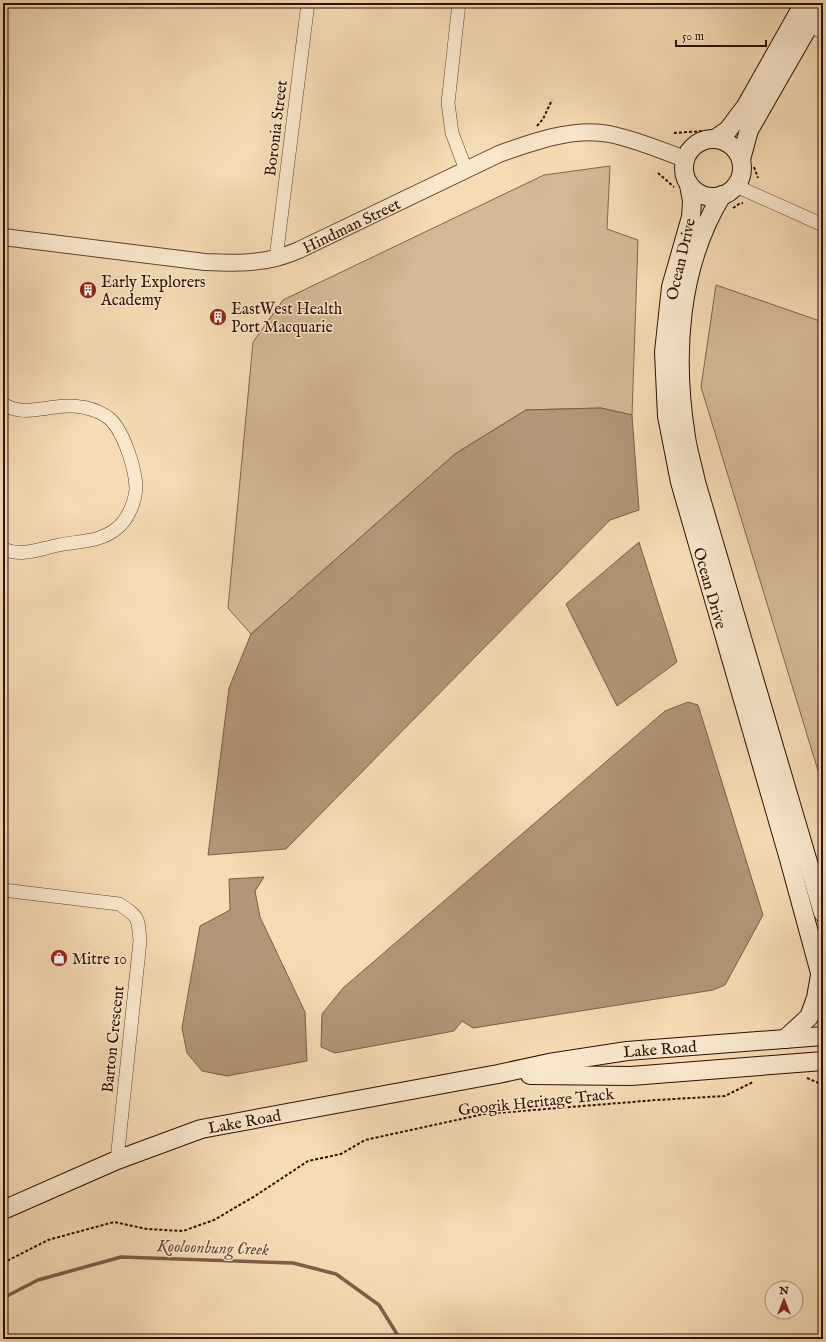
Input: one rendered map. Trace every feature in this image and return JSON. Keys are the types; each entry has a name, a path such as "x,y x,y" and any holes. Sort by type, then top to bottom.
{"main road":[{"path":"804,3 746,106 728,130 710,135 689,150 685,159 684,173 689,185 696,192 704,196 729,197 741,173 741,159 749,130 816,29 822,3"},
{"path":"710,135 731,145 737,151 741,159"},
{"name":"Ocean Drive","path":"689,185 692,201 691,217 671,287 664,352 670,436 680,482 789,859 822,979"},
{"name":"Ocean Drive","path":"729,197 706,223 686,286 679,354 685,431 696,482 823,913"},
{"path":"785,1039 809,1017 813,1010 822,979"},
{"name":"Lake Road","path":"3,1210 117,1160 201,1129 498,1074 549,1063 627,1051 823,1036"},
{"name":"Lake Road","path":"498,1074 631,1076 823,1061"},
{"path":"798,1064 823,1075"}],"street":[{"name":"Boronia Street","path":"276,258 308,3"},
{"path":"459,3 448,103 452,133 466,170"},
{"name":"Hindman Street","path":"3,237 205,262 253,262 276,258 299,250 466,170 525,144 551,137 580,133 608,134 635,141 685,159"},
{"path":"729,197 823,225"},
{"path":"3,404 21,411 72,405 84,407 110,419 118,428 126,444 136,488 134,500 126,518 117,529 103,537 58,545 40,551 22,554 9,552 3,549"},
{"name":"Barton Crescent","path":"3,890 119,904 135,914 139,924 140,941 117,1160"}],"path":[{"path":"535,129 544,119 552,100"},
{"path":"674,133 710,135"},
{"path":"729,197 738,204 746,204"},
{"name":"Googik Heritage Track","path":"3,1263 48,1240 114,1222 147,1229 183,1231 214,1220 255,1196 308,1161 341,1154 365,1140 484,1114 725,1096 758,1079"}],"shaded area":[{"path":"610,166 607,229 638,240 632,415 601,408 526,410 455,454 251,634 228,608 253,342 283,300 544,175"},
{"path":"716,285 823,322 823,787 701,387"},
{"path":"601,408 632,415 639,510 610,520 286,849 208,855 229,688 251,634 455,454 526,410"},
{"path":"639,542 677,662 617,706 566,604"},
{"path":"688,702 698,705 763,915 725,985 713,990 473,1028 462,1021 454,1031 335,1053 321,1047 322,1014 343,988 665,711"},
{"path":"264,877 255,891 260,917 305,1012 307,1061 227,1076 202,1071 187,1053 182,1028 200,926 230,910 229,879"}],"waterway":[{"name":"Kooloonbung Creek","path":"3,1298 38,1280 121,1257 293,1263 336,1274 379,1305 400,1339"}],"place":[{"name":"Early Explorers Academy","path":"88,290"},
{"name":"EastWest Health Port Macquarie","path":"218,317"},
{"name":"Mitre 10","path":"59,958"}]}
